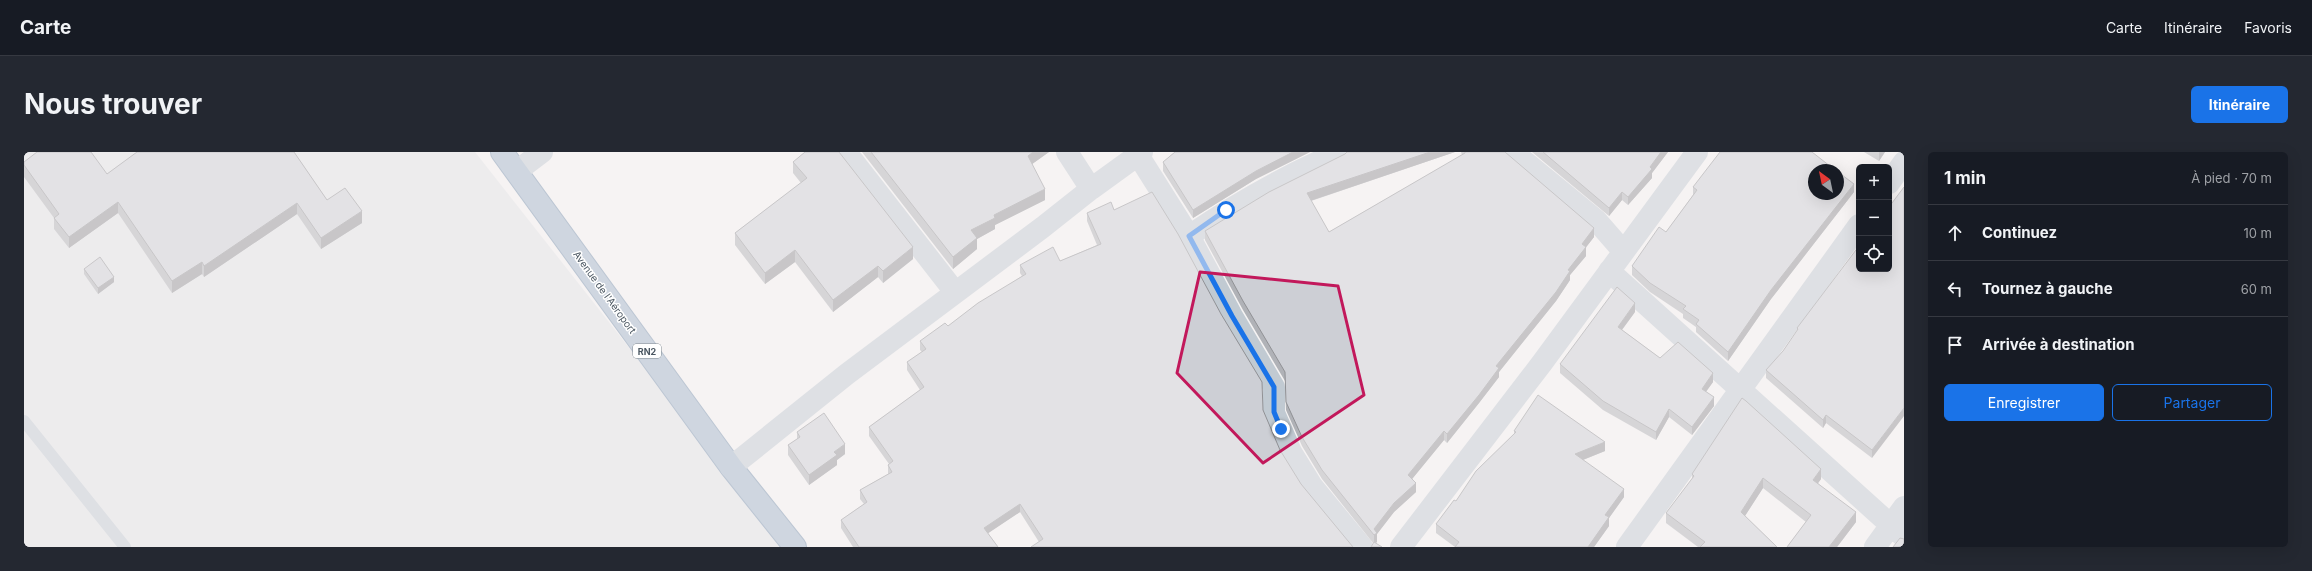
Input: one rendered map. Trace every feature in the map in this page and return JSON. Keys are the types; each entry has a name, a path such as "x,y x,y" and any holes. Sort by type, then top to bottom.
{"highway":[{"name":"Avenue de l'Aéroport","path":"502,152 731,467 795,547"}],"street":[{"path":"517,171 542,152"},
{"path":"846,152 955,292"},
{"path":"1067,152 1091,189"},
{"path":"1189,236 1226,210 1311,165 1340,152"},
{"path":"1513,152 1596,220 1623,251"},
{"path":"1401,547 1697,152"},
{"path":"731,467 847,374 1043,227 1091,189 1140,154 1189,236 1232,316 1274,387 1274,412 1291,452 1312,486 1362,547"},
{"path":"1892,179 1904,162"},
{"path":"1627,547 1856,228"},
{"path":"1609,271 1897,532"},
{"path":"1875,547 1897,532 1904,507"}],"lane":[{"path":"24,421 125,547"}],"highlighted area":[{"path":"1200,272 1338,286 1364,395 1263,463 1177,373"}],"shaded area":[{"path":"24,152 475,152 786,547 24,547"}],"building":[{"path":"37,152 91,152 107,174 137,152 294,152 327,200 345,188 362,211 321,238 297,203 204,266 202,262 172,281 118,202 69,237 54,218 59,214 24,165 24,162"},
{"path":"805,152 839,152 913,247 883,271 878,266 833,300 795,250 765,273 735,233 807,178 793,162"},
{"path":"871,152 1033,152 1028,156 1045,189 994,215 995,218 971,230 977,238 953,257"},
{"path":"1175,152 1293,152 1256,171 1193,210 1163,162"},
{"path":"1347,152 1430,152 1307,193 1329,232 1465,152 1505,152 1594,228 1582,244 1586,247 1568,270 1570,271 1556,292 1496,366 1499,368 1479,395 1447,434 1444,431 1408,475 1416,483 1394,503 1374,529 1377,533 1374,535 1322,470 1302,437 1286,402 1285,372 1243,301 1205,231 1269,192"},
{"path":"1543,152 1661,152 1650,167 1652,169 1628,197 1622,192 1609,208"},
{"path":"1720,152 1812,152 1827,164 1808,164 1808,200 1841,200 1771,290 1728,352 1696,324 1699,320 1683,309 1686,306 1650,283 1632,266 1659,227 1666,232 1697,190 1693,187"},
{"path":"1844,176 1854,184 1844,197"},
{"path":"1904,187 1904,408 1872,450 1826,415 1823,420 1766,370 1783,351 1798,329 1797,328 1856,250 1856,272 1892,272 1892,203"},
{"path":"1152,192 1178,234 1221,314 1262,382 1263,410 1280,450 1301,484 1353,547 1031,547 1043,539 1020,504 984,528 998,547 859,547 841,520 867,502 860,490 892,472 888,465 893,461 869,427 924,387 907,362 926,349 920,341 945,323 948,326 978,303 1026,274 1020,265 1053,247 1060,261 1101,244 1087,213 1111,202 1114,210"},
{"path":"100,257 114,277 98,288 84,269"},
{"path":"1617,287 1635,303 1618,327 1660,358 1678,342 1713,373 1702,389 1714,397 1692,427 1669,409 1656,432 1603,401 1560,364"},
{"path":"1538,395 1605,442 1575,454 1624,489 1605,515 1609,517 1588,547 1455,547 1459,542 1436,524 1454,500 1456,501 1476,471 1516,432 1514,431"},
{"path":"1742,398 1821,469 1813,480 1856,512 1829,547 1787,547 1811,515 1763,478 1741,512 1777,547 1700,547 1705,542 1666,513 1694,476 1692,474"},
{"path":"824,413 845,444 834,452 837,455 809,475 788,445 800,437 797,432"},
{"path":"1900,538 1904,539 1904,547 1893,547"},
{"path":"1374,542 1382,547 1371,547"}],"route":[{"path":"1226,210 1189,236 1232,316 1274,387 1274,412 1281,429"}]}
